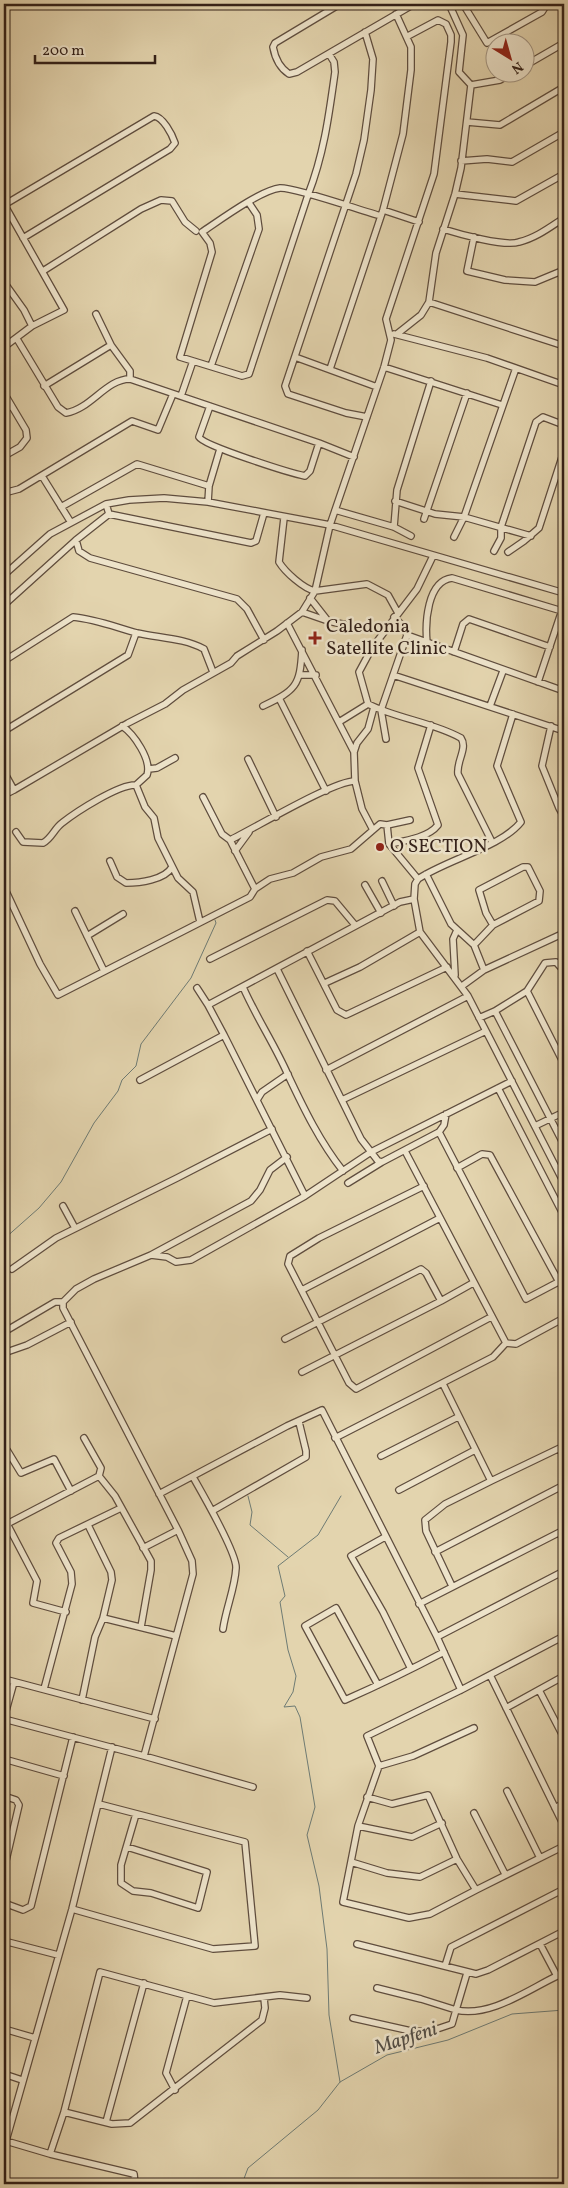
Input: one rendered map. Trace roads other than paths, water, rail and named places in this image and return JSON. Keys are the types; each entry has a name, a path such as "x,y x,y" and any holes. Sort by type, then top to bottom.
{"street":[{"path":"128,4 135,4"},
{"path":"340,4 276,42 272,47 279,63 290,74 329,54 414,4"},
{"path":"4,795 125,724 165,704 183,690 231,663 250,647 264,640 302,612 315,591 330,525 394,334 421,315 429,302 436,253 442,229 455,194 471,85 459,72 463,36 449,4"},
{"path":"464,4 487,43 542,12 548,4"},
{"path":"330,369 382,213 406,116 411,51 408,36 396,14"},
{"path":"408,36 438,20 446,24 451,35 446,98 434,174 386,318 394,334 516,368 564,385"},
{"path":"365,32 373,59 364,140 356,174 344,205 285,386 288,394 346,413 367,417"},
{"path":"536,59 564,43"},
{"path":"329,54 335,67 323,152 308,195 249,374 242,376 180,357 212,252 210,243 202,232 268,192 281,188 308,195 344,205 419,222"},
{"path":"471,85 488,82"},
{"path":"467,122 500,125 564,87"},
{"path":"4,347 32,326 64,310 4,205 154,116 160,118 175,143 170,150 23,238"},
{"path":"461,161 490,160 512,162 564,132"},
{"path":"455,194 516,201 564,174"},
{"path":"43,271 141,210 161,200 172,200 185,222 196,231"},
{"path":"211,366 259,229 257,215 249,203"},
{"path":"442,229 474,237 517,243 534,236 564,218"},
{"path":"474,237 467,271 505,280 535,282 564,270"},
{"path":"4,282 6,292 24,310 32,326"},
{"path":"429,302 564,346"},
{"path":"96,314 110,345 130,371 130,379"},
{"path":"17,339 58,407 69,413 121,380 130,379 319,443 354,457"},
{"path":"44,386 110,345"},
{"path":"295,357 377,387"},
{"path":"181,396 193,361"},
{"path":"384,367 502,405"},
{"path":"454,537 464,518 516,368"},
{"path":"394,527 395,501 430,381"},
{"path":"4,393 26,430 27,438 20,446 4,456"},
{"path":"424,519 467,393"},
{"path":"4,493 14,491 42,476 132,421 155,430 160,429 173,394"},
{"path":"4,410 11,406"},
{"path":"210,406 199,437 204,442 220,448 305,476 310,471 319,443"},
{"path":"494,551 501,538 501,527 538,419 543,417 564,425"},
{"path":"208,502 209,486 220,448"},
{"path":"508,552 539,528 564,451"},
{"path":"61,506 137,464 209,486"},
{"path":"42,476 70,522"},
{"path":"4,575 50,534 106,504 129,500 164,498 208,502 284,518 330,525 563,593 564,586"},
{"path":"395,501 427,512 464,518 484,525 501,527 531,536"},
{"path":"106,504 109,514"},
{"path":"335,510 394,527 411,536"},
{"path":"4,605 76,540 109,514 251,543 256,541 264,513"},
{"path":"284,518 279,562 301,584 307,589 315,591 367,584 388,596 396,615 404,627 407,635 381,710 386,739"},
{"path":"76,540 79,550 90,558 237,599 247,609 264,640"},
{"path":"372,830 362,809 355,781 354,752 357,744 368,729 371,705 359,672 372,648 417,589 433,556"},
{"path":"427,643 426,632 434,593 440,582 446,578 452,578 562,611"},
{"path":"310,598 328,621"},
{"path":"538,682 564,604"},
{"path":"302,612 347,625"},
{"path":"4,662 73,617 85,618 136,632 195,644 204,649 213,672"},
{"path":"454,652 463,624 467,619 550,647"},
{"path":"287,623 316,675 327,702 354,752"},
{"path":"4,731 128,655 136,632"},
{"path":"407,635 503,671 564,691"},
{"path":"263,706 279,698 298,683 302,650"},
{"path":"490,706 503,671"},
{"path":"300,675 316,675"},
{"path":"393,675 564,731"},
{"path":"279,698 326,791"},
{"path":"371,705 450,732 463,740 458,763 458,774 492,842"},
{"path":"339,722 371,705"},
{"path":"513,714 497,766 521,820 516,827 492,842 418,879 415,884 414,899 420,932 455,976 468,996 564,1183"},
{"path":"16,832 23,842 43,843 52,836 62,823 107,794 130,785 136,785 147,775 149,769 148,762 125,724"},
{"path":"389,844 414,838 438,825 418,768 431,725"},
{"path":"550,726 542,766 564,817"},
{"path":"149,769 157,768 175,758"},
{"path":"248,759 276,817"},
{"path":"4,772 14,790"},
{"path":"230,840 326,791 348,781 355,781"},
{"path":"136,785 145,807 154,818 158,838 172,867 178,878 193,892 200,922"},
{"path":"203,797 222,834 230,840 255,890"},
{"path":"4,888 40,964 58,995 250,897 255,890 270,880 293,873 321,857 351,849 380,824 387,825 410,820"},
{"path":"387,825 389,844 418,879"},
{"path":"235,851 250,830"},
{"path":"110,861 117,877 126,883 150,880 170,872 172,867"},
{"path":"474,944 493,925 539,901 540,891 528,867 523,866 479,890 486,913 493,925"},
{"path":"426,874 447,918 457,930 474,944 484,970"},
{"path":"382,881 394,906"},
{"path":"365,885 381,913"},
{"path":"208,1006 403,900 414,899"},
{"path":"210,959 326,900 335,901 355,925"},
{"path":"75,911 104,971"},
{"path":"87,936 123,914"},
{"path":"455,976 453,939 457,930"},
{"path":"325,983 360,967 420,932"},
{"path":"462,986 484,970 564,933"},
{"path":"307,951 325,983 337,1010 346,1015 447,967"},
{"path":"479,1018 495,1011 526,991 545,963 556,962 564,971"},
{"path":"277,969 361,1139 382,1162"},
{"path":"242,987 288,1074 296,1095 328,1153 343,1171"},
{"path":"197,988 224,1035 305,1196"},
{"path":"526,991 564,1064"},
{"path":"326,1070 468,996"},
{"path":"495,1011 564,1144"},
{"path":"342,1100 486,1031"},
{"path":"140,1080 224,1035"},
{"path":"257,1100 262,1092 288,1074"},
{"path":"151,1255 167,1257 176,1262 191,1260 305,1196 371,1152 512,1081"},
{"path":"498,1088 564,1216"},
{"path":"535,1126 564,1112"},
{"path":"348,1183 382,1162 440,1132 444,1125 446,1114"},
{"path":"12,1269 45,1244 74,1228 272,1129"},
{"path":"440,1132 457,1168 526,1299 562,1280 490,1155 482,1154 457,1168"},
{"path":"405,1151 506,1344"},
{"path":"144,1756 192,1574 192,1561 178,1530 63,1308 63,1302 76,1289 94,1279 151,1255 251,1200 260,1190 270,1170 287,1157"},
{"path":"424,1186 320,1238 290,1256 288,1264 349,1384 358,1389 491,1317"},
{"path":"63,1206 74,1228"},
{"path":"302,1290 440,1218"},
{"path":"285,1338 421,1269 426,1272 441,1302"},
{"path":"302,1372 441,1302 473,1283"},
{"path":"4,1332 55,1302 63,1302"},
{"path":"335,1438 493,1357 506,1344 516,1344 564,1318"},
{"path":"4,1353 27,1345 71,1322"},
{"path":"443,1384 491,1481"},
{"path":"159,1494 287,1426 322,1410 437,1637 461,1690"},
{"path":"381,1456 458,1417"},
{"path":"212,1510 306,1457 299,1422"},
{"path":"66,1612 33,1603 37,1580 5,1521 99,1476 101,1468 84,1438"},
{"path":"452,1586 426,1531 425,1520 445,1504 562,1447 564,1458"},
{"path":"6,1450 21,1473 54,1459 71,1491"},
{"path":"399,1490 475,1450"},
{"path":"99,1476 121,1508 152,1566 141,1627"},
{"path":"193,1477 212,1510 234,1556 236,1567 223,1628"},
{"path":"435,1552 564,1485"},
{"path":"44,1689 66,1612 72,1576 56,1542 59,1538 121,1508"},
{"path":"82,1700 96,1637 103,1618 112,1580 111,1572 88,1524"},
{"path":"143,1548 178,1530"},
{"path":"419,1604 560,1532 564,1541"},
{"path":"385,1537 351,1556 383,1612 411,1669"},
{"path":"437,1637 564,1571"},
{"path":"378,1685 336,1608 305,1626 346,1700 378,1685 411,1669 444,1652"},
{"path":"103,1618 176,1636"},
{"path":"564,1636 490,1676 367,1736 379,1766 358,1826 343,1902 409,1918 430,1914 505,1874 564,1846"},
{"path":"490,1676 564,1826"},
{"path":"506,1708 564,1676"},
{"path":"4,1679 155,1719"},
{"path":"14,1682 4,1718 253,1788"},
{"path":"539,1690 564,1738"},
{"path":"379,1766 412,1756 474,1728"},
{"path":"4,1903 24,1910 30,1906 73,1737"},
{"path":"4,2148 72,1908 112,1747"},
{"path":"4,1759 64,1776"},
{"path":"507,1790 540,1858"},
{"path":"367,1798 392,1804 428,1795 457,1859 476,1890"},
{"path":"4,1796 18,1801 19,1805 4,1867"},
{"path":"555,1808 564,1803"},
{"path":"72,1908 212,1949 255,1946 245,1842 99,1804"},
{"path":"474,1813 505,1874"},
{"path":"127,1847 207,1872 198,1908 151,1893 133,1891 121,1883 121,1865 136,1814"},
{"path":"358,1826 412,1837 442,1823"},
{"path":"351,1862 387,1873 420,1877 457,1859"},
{"path":"445,1966 452,1947 564,1889"},
{"path":"357,1944 467,1973 482,1973 564,1931"},
{"path":"4,1941 58,1955"},
{"path":"540,1944 557,1976"},
{"path":"50,2154 64,2112 100,1972 186,1996 221,2003 280,1995 307,1998"},
{"path":"353,2018 411,2031 431,2031 452,2024 467,1973"},
{"path":"377,1988 421,1998 464,2012 501,2004 524,1995 564,1973"},
{"path":"106,2122 144,1984"},
{"path":"175,2090 166,2073 186,1996"},
{"path":"64,2112 118,2125 130,2123 175,2090 262,2020 266,2008 264,1998"},
{"path":"4,2029 34,2038"},
{"path":"4,2074 22,2080"},
{"path":"6,2141 50,2154 134,2174 135,2184"}],"waterway":[{"path":"4,1239 39,1208 61,1182 94,1123 118,1091 122,1080 136,1066 141,1044 191,978 216,923 215,920"},
{"path":"248,1496 252,1512 250,1525 288,1557"},
{"path":"340,2082 329,2015 327,1949 319,1886 307,1835 315,1807 300,1717 295,1706 284,1707 293,1692 296,1676 288,1650 280,1602 285,1596 278,1566 318,1535 341,1496"},
{"name":"Mapfeni","path":"242,2184 248,2168 318,2110 340,2082 387,2055 448,2040 512,2014 564,2010"}],"place":[{"name":"Caledonia Satellite Clinic","path":"315,638"},
{"name":"O SECTION","path":"380,847"}]}
